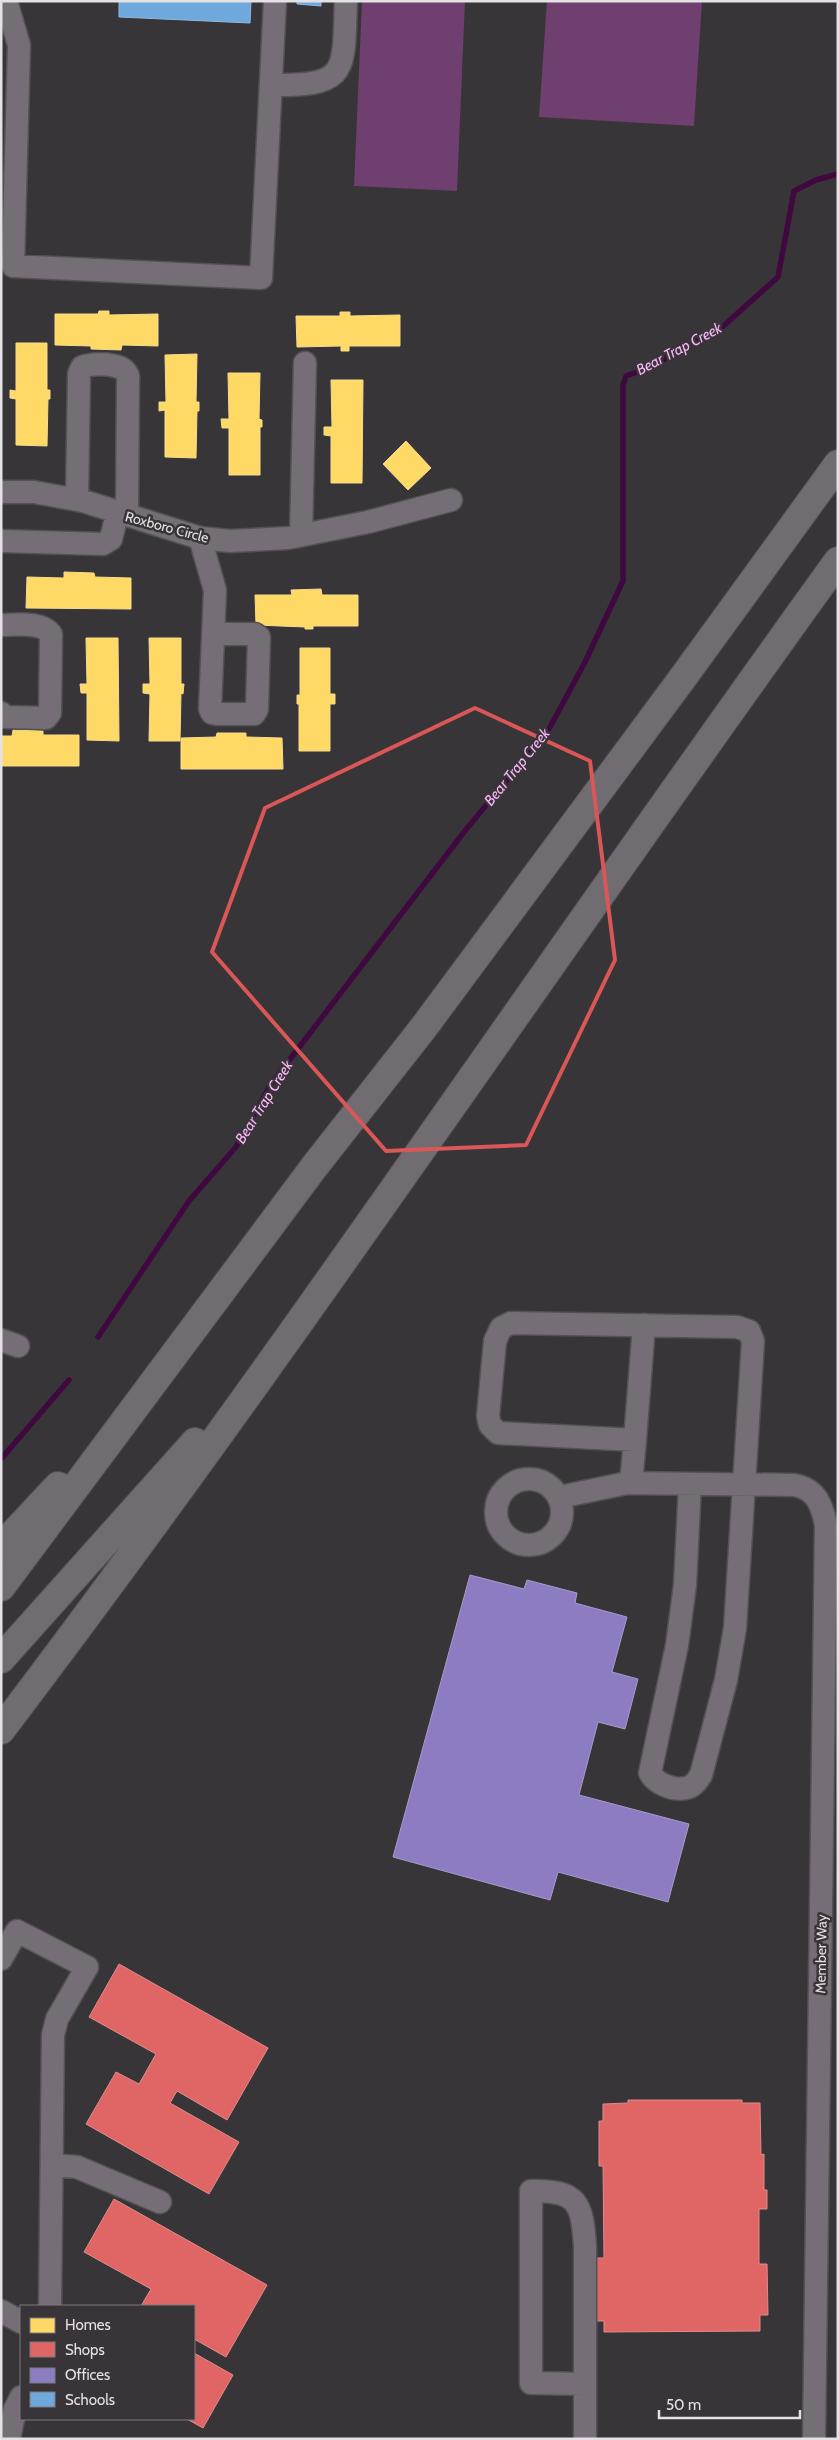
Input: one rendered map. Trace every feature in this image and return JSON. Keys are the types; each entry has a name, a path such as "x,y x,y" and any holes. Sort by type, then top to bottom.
{"highway":[{"path":"1,1587 314,1168 453,988 688,672 838,464"},
{"path":"1,1730 86,1618 299,1325 737,700 838,561"},
{"path":"1,1659 299,1325"},
{"path":"1,1547 159,1377"}],"street":[{"path":"6,1 19,45 13,266 261,278 275,1"},
{"path":"271,85 318,83 330,78 338,70 343,58 346,1"},
{"path":"301,535 305,363"},
{"path":"1,541 103,544 111,539 122,514 128,382 127,374 120,367 89,364 82,367 79,374 77,500"},
{"name":"Roxboro Circle","path":"1,492 34,492 77,500 200,538 230,541 301,535 368,522 451,500"},
{"path":"200,538 215,590 213,634"},
{"path":"1,625 46,628 50,634 50,713 46,718 5,717 1,713"},
{"path":"635,1440 498,1433 490,1425 488,1416 495,1341 501,1328 511,1323 737,1327 749,1331 752,1341 735,1628 726,1680 701,1775 696,1783 688,1788 678,1788 657,1782 650,1773 650,1766 678,1645 685,1585 690,1484"},
{"path":"631,1483 644,1325"},
{"path":"560,1497 631,1483 743,1484"},
{"name":"Member Way","path":"743,1484 794,1485 810,1491 822,1503 826,1525 832,1606 814,2439"},
{"path":"1,1959 17,1931 87,1967 57,2019 54,2035 50,2305"},
{"path":"52,2165 77,2167 160,2202"},
{"path":"585,2384 531,2383 531,2190 563,2193 575,2201 583,2217 585,2384 585,2439"},
{"path":"1,2311 20,2321"},
{"path":"9,2439 15,2409 20,2399"}],"highlighted area":[{"path":"475,708 590,761 615,960 526,1145 386,1151 212,952 265,808"}],"shaded area":[{"path":"362,1 465,1 457,191 354,186"},
{"path":"547,1 702,1 694,126 539,117"}],"building: Homes":[{"path":"99,311 109,311 109,315 158,314 158,346 122,345 121,350 91,349 91,346 55,345 55,314 98,314"},
{"path":"340,312 350,312 350,316 400,315 400,346 349,346 349,351 341,351 341,346 297,347 296,316 340,316"},
{"path":"16,343 47,343 47,390 50,390 50,399 48,399 47,446 16,445 16,399 10,398 10,390 16,391"},
{"path":"197,354 196,402 199,402 199,411 197,411 196,458 165,457 165,410 159,411 159,402 166,402 165,355"},
{"path":"228,373 260,373 259,419 262,420 262,427 260,427 260,475 229,475 229,428 222,428 221,419 229,419"},
{"path":"331,380 363,380 362,483 331,483 331,436 324,435 324,427 332,427"},
{"path":"406,441 431,468 408,490 383,464"},
{"path":"64,572 94,573 95,577 131,578 131,609 26,608 27,577 64,578"},
{"path":"321,589 322,595 358,595 358,626 313,626 313,629 305,629 305,627 256,625 255,595 292,595 291,590"},
{"path":"86,638 118,638 119,741 87,740 87,693 81,693 80,684 87,684"},
{"path":"149,638 181,638 181,684 184,684 183,694 181,693 180,741 149,741 150,694 143,693 143,684 150,684"},
{"path":"300,648 330,648 330,694 335,694 335,704 330,704 330,751 299,751 299,704 297,704 297,695 300,695"},
{"path":"13,730 43,731 43,735 79,735 79,766 1,766 1,736 12,736"},
{"path":"217,733 246,733 246,737 282,738 283,769 181,769 181,738 216,737"}],"building: Shops":[{"path":"119,1964 268,2048 227,2120 177,2091 170,2103 239,2142 209,2194 86,2124 116,2072 139,2084 156,2054 89,2017"},
{"path":"628,2100 742,2100 742,2103 760,2103 761,2155 764,2154 764,2190 767,2190 767,2209 759,2209 759,2264 767,2264 768,2315 760,2315 760,2331 604,2332 604,2321 593,2321 593,2258 604,2258 603,2166 599,2166 599,2121 603,2121 603,2104 628,2103"},
{"path":"114,2199 267,2285 226,2357 195,2340 195,2305 142,2305 151,2289 84,2252"},
{"path":"195,2354 233,2375 203,2428 189,2420 195,2420"}],"building: Offices":[{"path":"470,1575 524,1589 527,1580 577,1593 575,1603 627,1617 612,1672 638,1679 625,1729 598,1722 579,1795 689,1824 668,1902 558,1872 550,1900 393,1857"}],"building: Schools":[{"path":"119,1 251,1 250,23 119,17"},
{"path":"297,1 321,1 321,6 297,4"}],"waterway":[{"name":"Bear Trap Creek","path":"98,1337 189,1201 236,1147 271,1084 464,832 549,729 585,662 623,581 623,385 626,376 648,368 720,329 778,277 794,191 816,180 838,174"},
{"name":"Bear Trap Creek","path":"1,1459 69,1380"}]}
